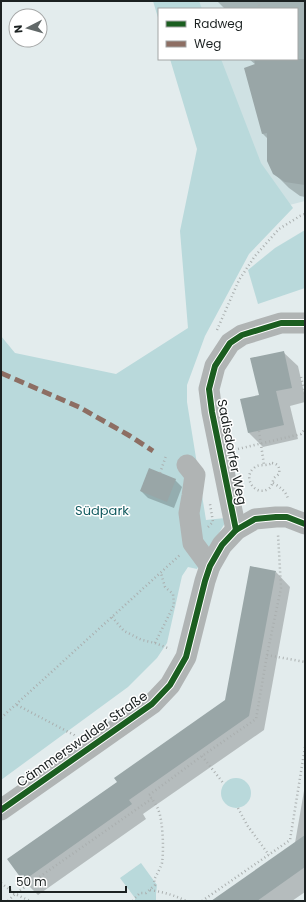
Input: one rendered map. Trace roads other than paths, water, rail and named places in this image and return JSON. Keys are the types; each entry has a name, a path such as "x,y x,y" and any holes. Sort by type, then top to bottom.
{"street":[{"name":"Sadisdorfer Weg","path":"236,530 220,454 209,389 215,366 230,343 242,335 281,323 305,323"},
{"path":"187,465 195,475 188,513 193,543 210,566"},
{"name":"Cämmerswalder Straße","path":"1,810 152,704 170,685 186,657 210,566 222,544 236,530 255,519 276,517 287,518 305,524"}],"park label":[{"name":"Südpark","path":"102,510"}]}
